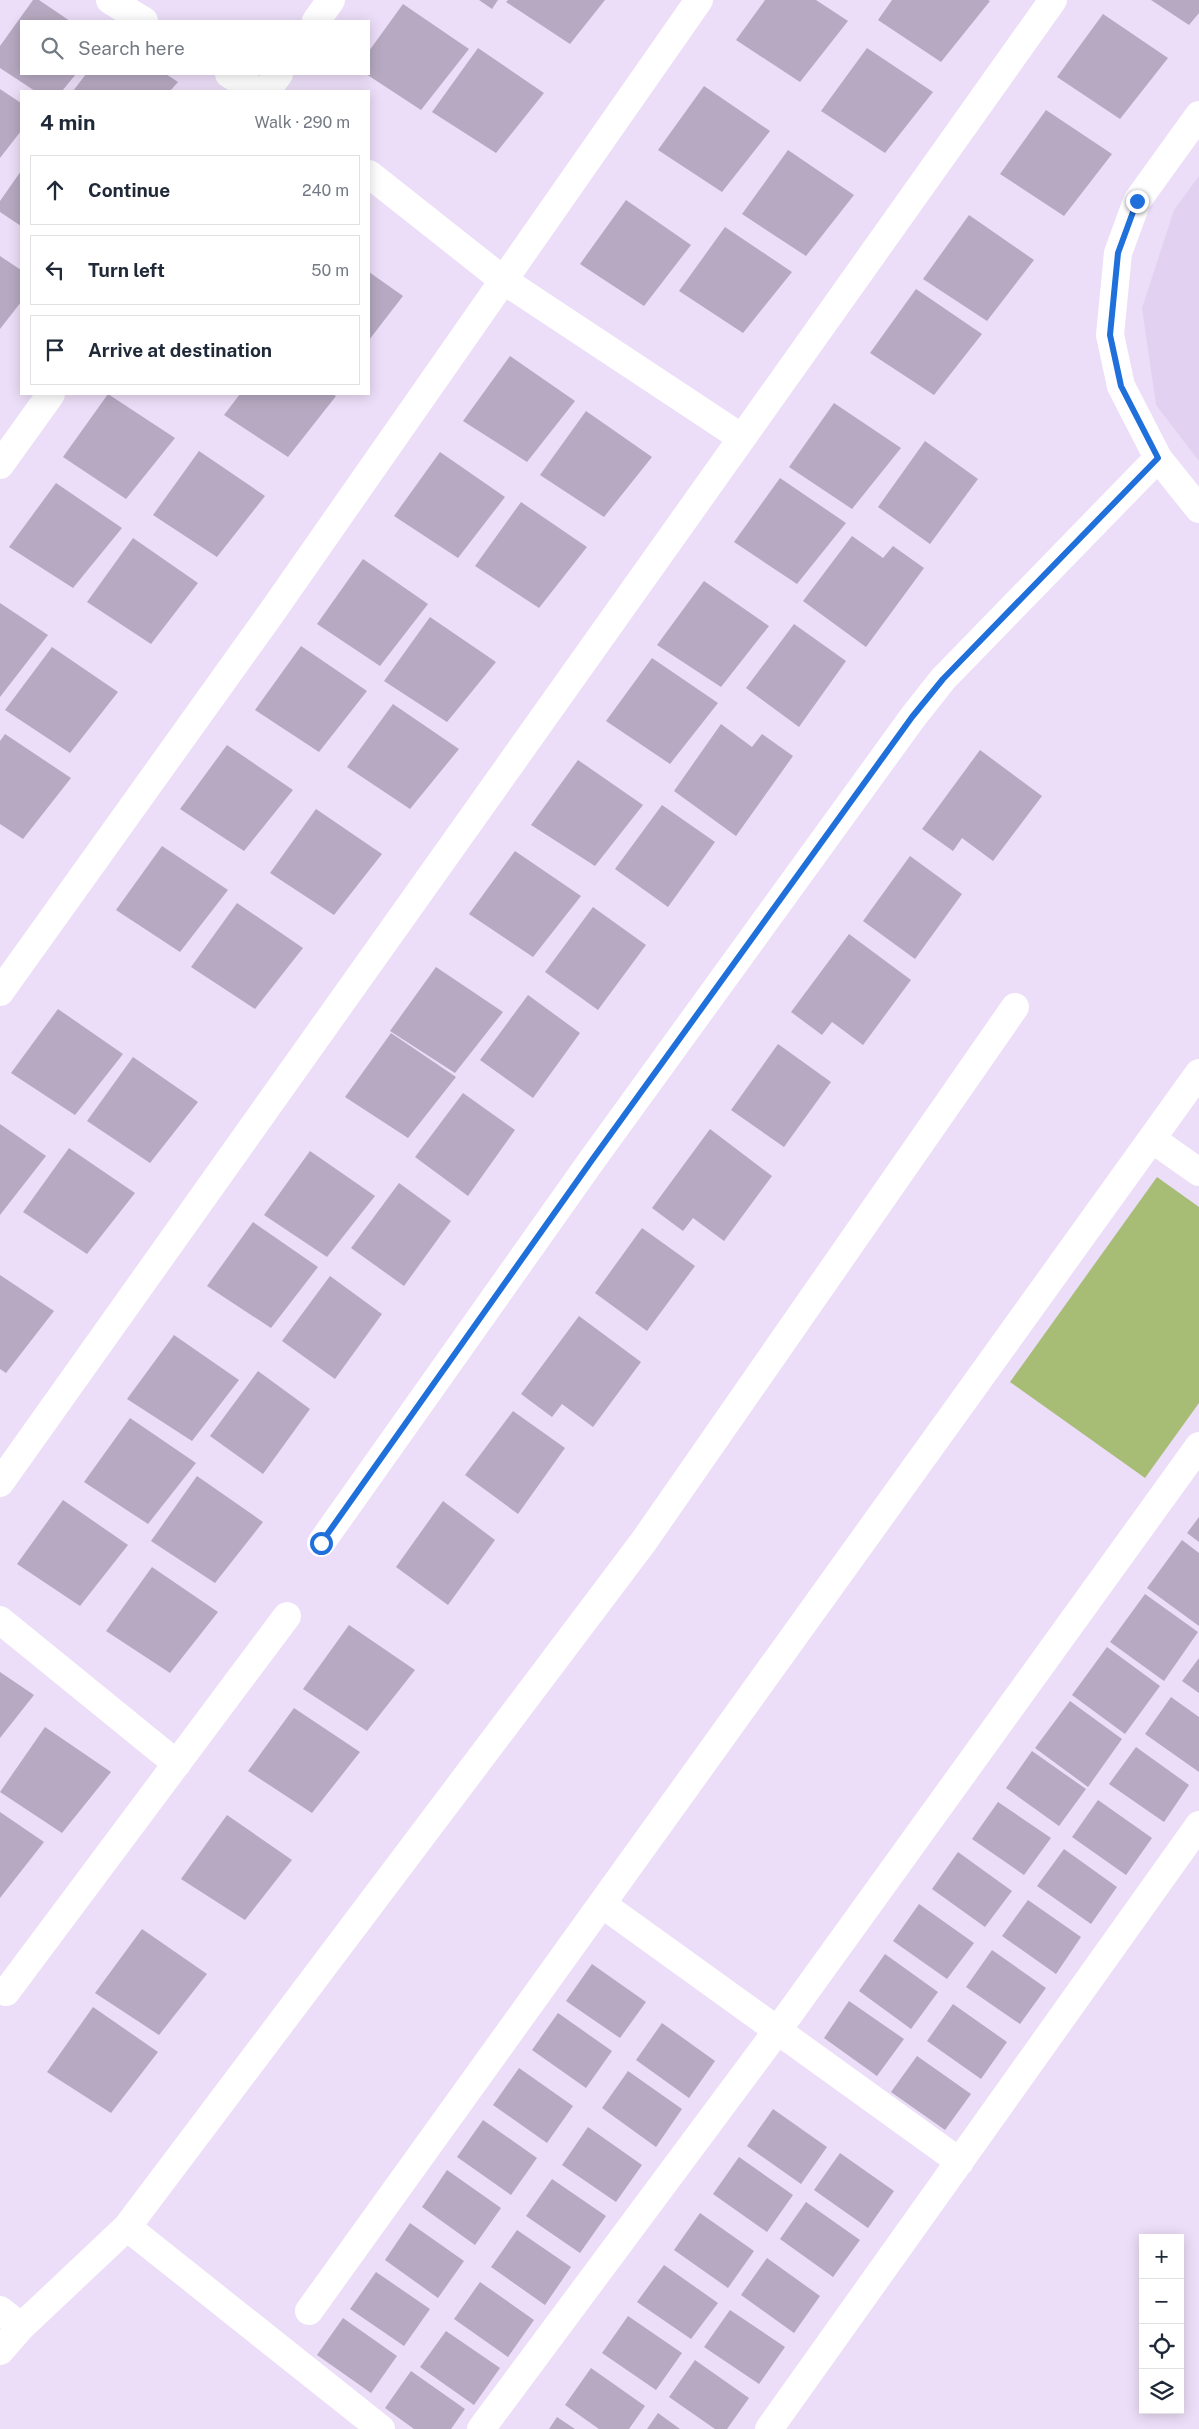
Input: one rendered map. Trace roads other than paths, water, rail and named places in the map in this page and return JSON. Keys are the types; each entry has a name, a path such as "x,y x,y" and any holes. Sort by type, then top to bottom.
{"street":[{"path":"110,0 142,20"},
{"path":"317,20 331,0"},
{"path":"0,992 272,612 698,0"},
{"path":"0,1483 1053,0"},
{"path":"231,75 255,90"},
{"path":"267,90 278,75"},
{"path":"1199,114 1137,201 1118,253 1110,335 1121,386 1158,458 1199,509"},
{"path":"370,175 503,280 742,438"},
{"path":"0,465 50,395"},
{"path":"321,1543 592,1160 912,717 950,672 1158,458"},
{"path":"0,2351 21,2327 127,2227 644,1541 1015,1007"},
{"path":"309,2311 1199,1073"},
{"path":"1152,1139 1199,1172"},
{"path":"481,2429 776,2031 1199,1446"},
{"path":"6,1992 288,1616"},
{"path":"0,1620 177,1764"},
{"path":"769,2429 1199,1825"},
{"path":"602,1904 960,2162"},
{"path":"127,2227 381,2429"},
{"path":"0,2310 21,2327"}]}
